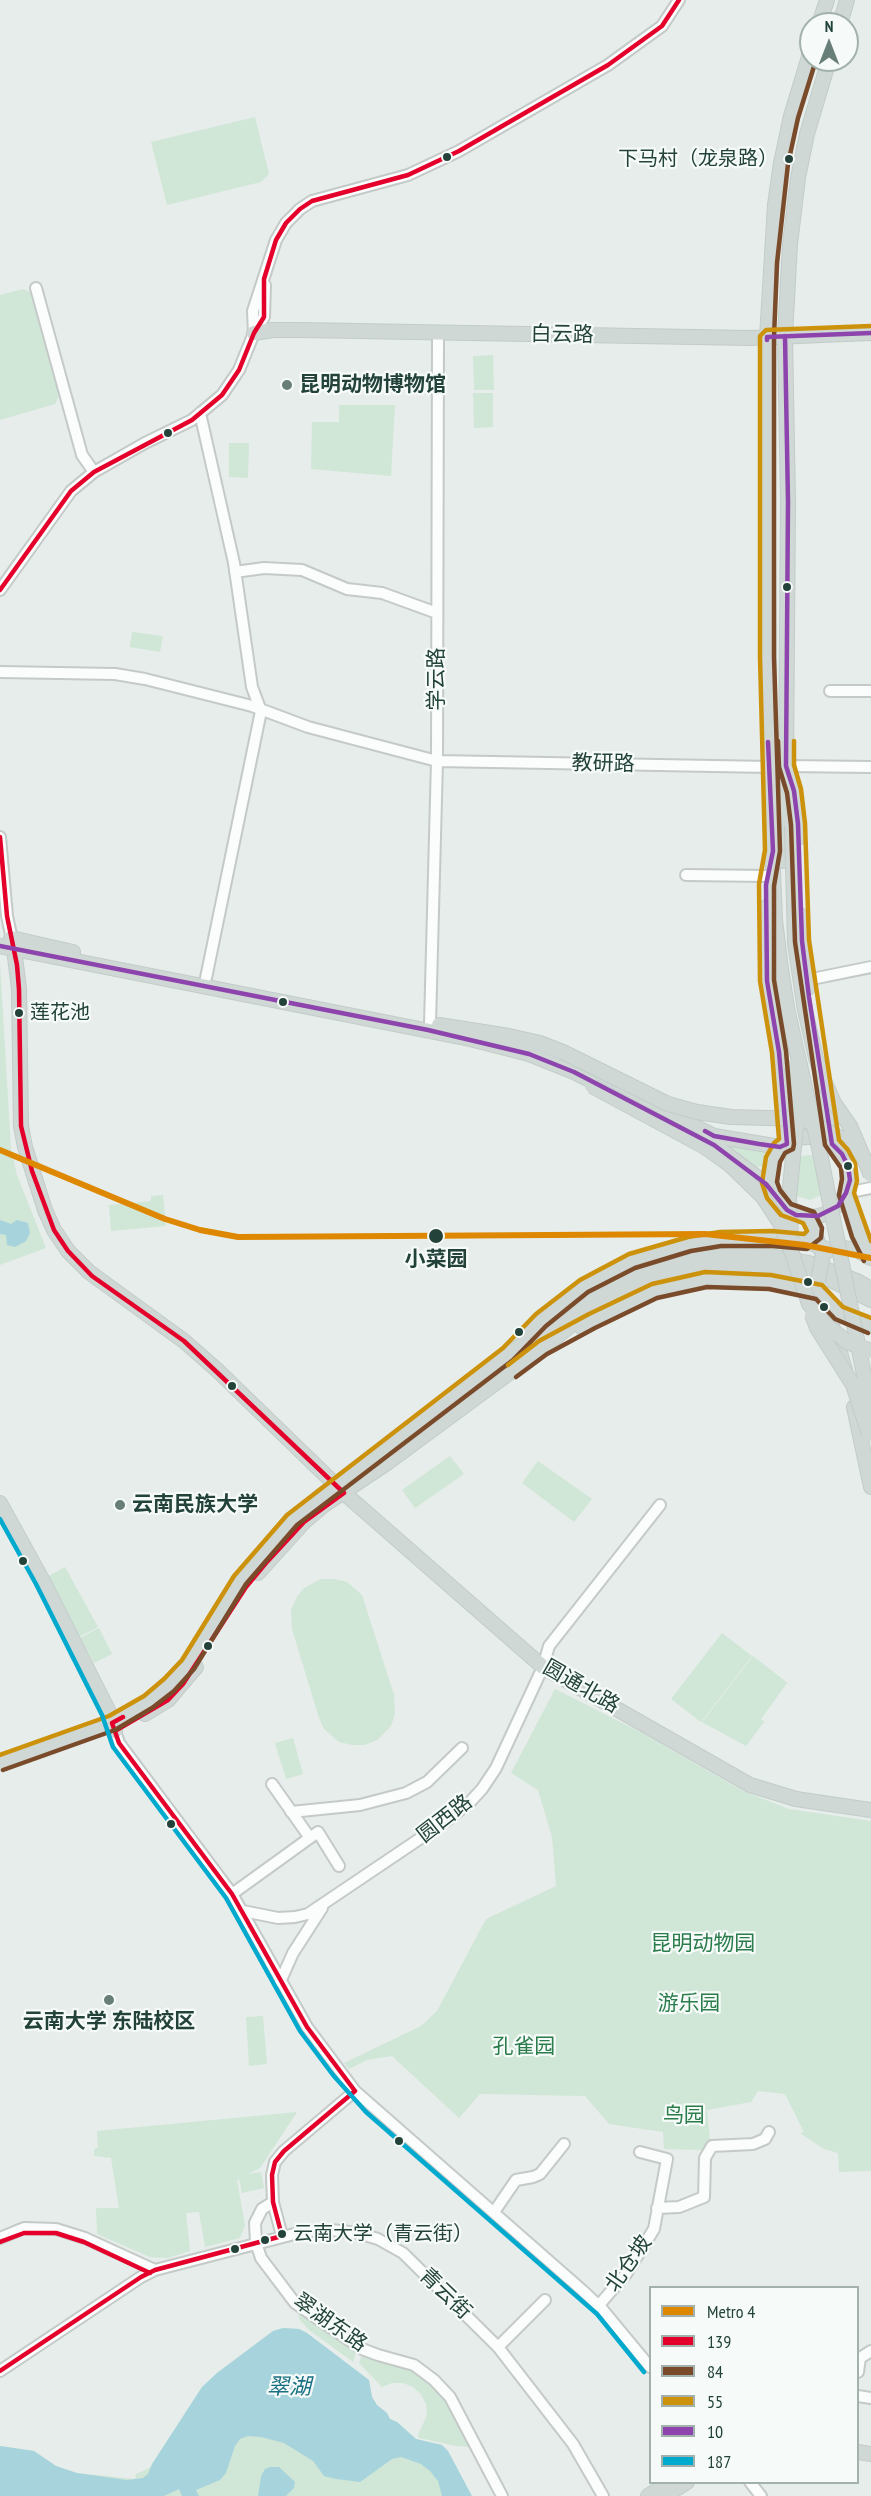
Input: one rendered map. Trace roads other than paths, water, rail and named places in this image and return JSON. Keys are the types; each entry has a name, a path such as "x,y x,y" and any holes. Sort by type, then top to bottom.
{"main road":[{"path":"804,72 791,116 779,173 771,252 767,337 769,767 776,920 788,1013 819,1148 871,1410"},
{"path":"825,72 807,134 798,178 790,244 785,336 788,502 786,766 792,826 795,944 805,1010 822,1076 834,1103 850,1126 871,1175"},
{"name":"白云路","path":"254,333 282,330 767,337 871,333"},
{"path":"786,766 782,797 781,968 778,998 796,1095 795,1144 789,1197 792,1253"},
{"path":"786,766 794,790 798,824 801,929 832,1144"},
{"path":"773,851 767,876 767,981 780,1052 785,1102 783,1146 770,1170 769,1183 773,1194"},
{"path":"8,944 206,978 430,1024 531,1049 576,1067 714,1136 783,1146 810,1137 832,1144 842,1154 848,1166 850,1180 846,1193 838,1206 811,1224"},
{"path":"8,944 428,1030 529,1054 574,1072 714,1145 766,1184 787,1210 811,1224 824,1251 816,1282 840,1351 861,1433 871,1487"},
{"name":"圆通北路","path":"8,944 19,989 21,1126 29,1162 54,1230 68,1251 92,1276 184,1341 340,1488 543,1666 750,1785 796,1799 871,1810"},
{"path":"781,968 794,1012 825,1147 871,1376"},
{"path":"430,1024 467,1028 540,1043 668,1104 696,1112 731,1117 803,1119 841,1138 856,1152 871,1175"},
{"path":"529,1054 705,1147 729,1165 763,1197 780,1223 817,1328 856,1391 871,1442"},
{"path":"846,1193 853,1218 870,1257"},
{"path":"806,1242 812,1240 811,1224"},
{"path":"508,1354 541,1320 584,1286 632,1261 689,1244 720,1239 772,1238 806,1242 824,1251 842,1248 856,1250 870,1257"},
{"path":"0,1771 114,1727 168,1700 183,1684 246,1587 304,1522 340,1488 508,1354 583,1304 627,1280 661,1266 696,1259 734,1255 770,1256 816,1282 839,1313 871,1326"},
{"path":"340,1488 543,1348 571,1325 605,1302 635,1286 671,1274 710,1267 744,1265 777,1267 816,1282 842,1275 871,1289"},
{"path":"543,1348 592,1321 655,1291 706,1279 770,1282 831,1280 871,1300"},
{"path":"808,1304 825,1325 847,1342 871,1351"},
{"path":"0,1503 43,1581 109,1712 114,1727"},
{"path":"0,1762 114,1727"},
{"path":"648,2496 667,2484"},
{"path":"665,2496 684,2484"}],"street":[{"path":"0,590 71,491 93,472 145,442 192,420 222,395 239,370 254,333 253,311 276,240 286,223 300,209 312,201 408,175 459,151 608,65 662,26 679,0"},
{"path":"36,288 82,455 93,472"},
{"name":"学云路","path":"430,1024 437,761 438,334"},
{"path":"201,413 235,572 252,687 261,711 206,978"},
{"path":"235,572 264,568 302,570 347,589 382,593 437,613"},
{"name":"教研路","path":"0,672 115,674 146,678 231,700 308,727 437,761 769,767"},
{"path":"830,691 871,691"},
{"path":"786,766 871,767"},
{"path":"0,837 8,944"},
{"path":"686,875 767,876"},
{"path":"807,980 871,967"},
{"path":"846,1193 871,1188"},
{"name":"圆西路","path":"243,1911 260,1916 295,1917 308,1914 446,1821 482,1789 495,1768 543,1666 549,1646 660,1505"},
{"path":"114,1727 119,1743 232,1894 307,2027 355,2091 598,2306 649,2365"},
{"path":"291,1812 360,1806 406,1793 427,1782 462,1748"},
{"path":"272,1784 310,1838"},
{"path":"232,1894 318,1832 339,1866"},
{"name":"圆西路","path":"280,1982 293,1953 324,1905"},
{"path":"281,2233 273,2202 272,2175 278,2157 355,2091"},
{"path":"657,2208 679,2207 704,2197 705,2158 712,2146 753,2144 765,2139 769,2132"},
{"path":"494,2212 516,2180 540,2174 564,2144"},
{"name":"北仓坡","path":"598,2306 626,2274 651,2236 667,2159 640,2152"},
{"path":"256,2243 255,2223 258,2214 273,2202"},
{"path":"0,2238 24,2228 56,2229 85,2238 146,2272"},
{"name":"青云街","path":"0,2371 146,2272 256,2243 281,2233 331,2230 358,2233 392,2246 403,2253 499,2346 576,2442 608,2496"},
{"path":"0,2242 24,2232 56,2233 84,2242 146,2272"},
{"name":"翠湖东路","path":"256,2243 261,2258 295,2303 362,2349 414,2365 444,2389 502,2496"},
{"path":"499,2346 545,2300"},
{"name":"青云街","path":"499,2346 573,2444 603,2496"},
{"path":"859,2365 860,2358 871,2351"}],"water":[{"path":"0,1220 11,1224 17,1220 28,1223 30,1233 26,1241 15,1247 7,1245 6,1235 0,1234"},
{"name":"翠湖","path":"283,2328 299,2329 307,2333 369,2380 372,2397 390,2419 397,2422 416,2439 442,2445 448,2451 472,2496 442,2496 438,2481 430,2471 421,2464 401,2457 392,2459 360,2482 336,2479 324,2476 313,2461 284,2443 248,2436 240,2439 235,2446 226,2473 220,2480 196,2490 199,2496 182,2496 179,2489 164,2496 0,2496 0,2446 34,2451 56,2466 77,2473 127,2480 143,2478 148,2474 152,2464 202,2387 273,2331"},
{"path":"279,2467 295,2482 294,2488 286,2496 258,2496 261,2476 265,2469"}],"metro line":[{"name":"4","path":"0,1150 165,1219 200,1230 238,1237 705,1234 805,1245 871,1258"}],"place":[{"name":"下马村（龙泉路）","path":"789,159"},
{"name":"昆明动物博物馆","path":"287,385"},
{"name":"莲花池","path":"19,1013"},
{"name":"小菜园","path":"436,1236"},
{"name":"云南民族大学","path":"120,1505"},
{"name":"云南大学 东陆校区","path":"109,2000"},
{"name":"云南大学（青云街）","path":"282,2234"}],"park label":[{"name":"昆明动物园","path":"703,1944"},
{"name":"游乐园","path":"689,2004"},
{"name":"孔雀园","path":"524,2047"},
{"name":"鸟园","path":"684,2116"}]}
